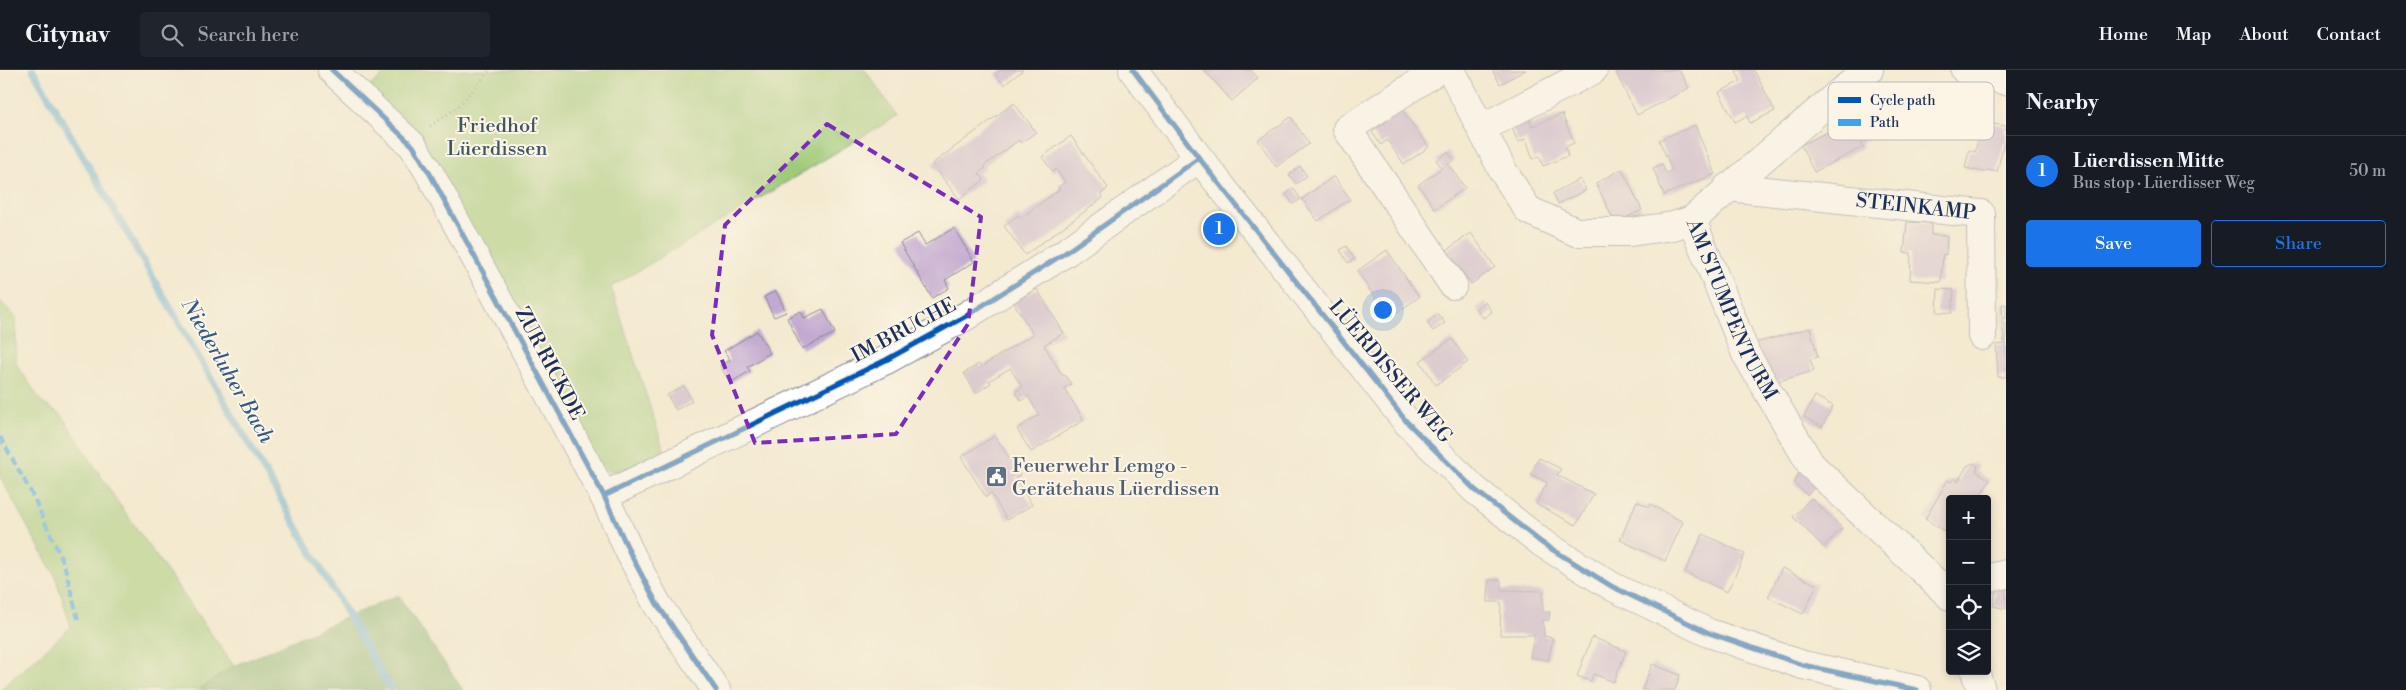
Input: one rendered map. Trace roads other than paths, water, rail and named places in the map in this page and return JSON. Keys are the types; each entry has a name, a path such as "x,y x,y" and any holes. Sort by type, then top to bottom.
{"street":[{"name":"ZUR RICKDE","path":"332,70 412,146 448,204 604,496 630,553 658,604 716,690"},
{"name":"LÜERDISSER WEG","path":"1133,70 1199,158 1406,421 1474,490 1542,543 1613,587 1709,633 1803,665 1917,690"},
{"path":"1438,70 1347,129 1453,285"},
{"name":"AM STUMPENTURM","path":"1452,70 1503,171 1528,210 1576,232 1630,232 1673,226 1692,220 1746,354 1811,465 1946,592"},
{"path":"1482,128 1593,70"},
{"path":"1853,82 1869,70"},
{"path":"1965,70 2006,81"},
{"path":"1692,220 1828,102"},
{"name":"IM BRUCHE","path":"604,496 886,360 966,316 1065,253 1199,158"},
{"name":"STEINKAMP","path":"1728,187 1981,214 1982,336"},
{"path":"1991,578 2006,574"},
{"path":"1976,675 1981,690"}],"waterway":[{"name":"Niederluher Bach","path":"33,70 391,690"}],"place":[{"name":"Lüerdissen Mitte","path":"1219,229"},
{"name":"Feuerwehr Lemgo - Gerätehaus Lüerdissen","path":"996,477"}],"park label":[{"name":"Friedhof Lüerdissen","path":"497,138"}]}
